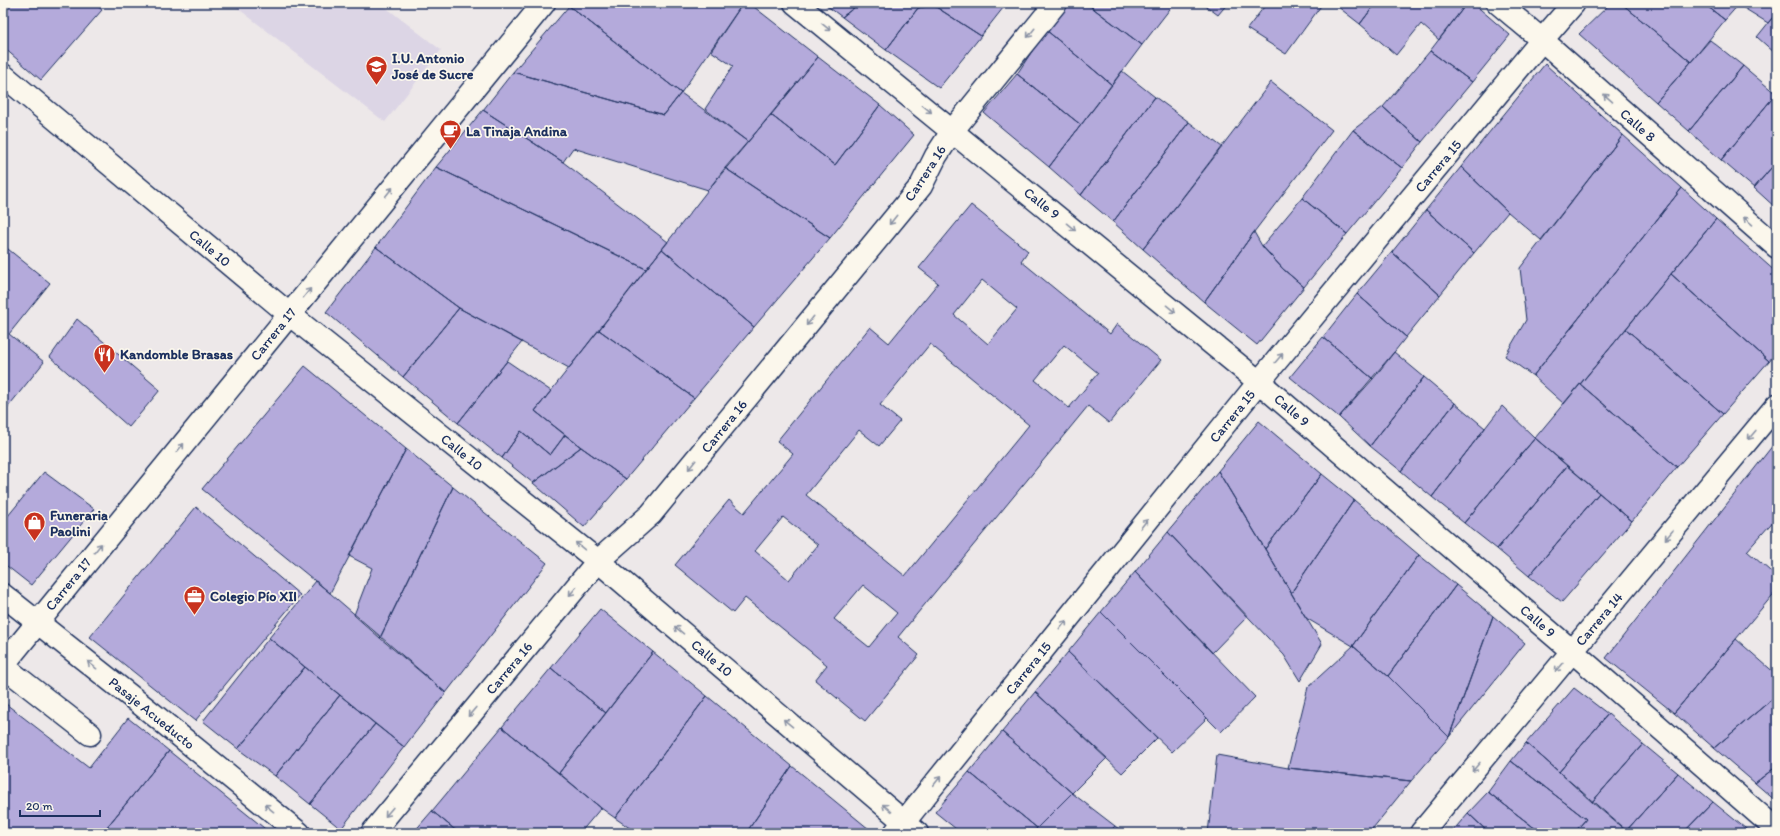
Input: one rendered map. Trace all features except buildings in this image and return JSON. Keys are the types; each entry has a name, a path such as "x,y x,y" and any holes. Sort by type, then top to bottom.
{"street":[{"name":"Carrera 17","path":"3,666 37,622 544,3"},
{"name":"Calle 9","path":"795,3 953,130 1259,382 1572,651 1777,830"},
{"name":"Carrera 16","path":"372,833 598,561 651,514 921,186 936,156 953,130 1056,3"},
{"name":"Calle 8","path":"1498,3 1777,247"},
{"name":"Carrera 15","path":"905,829 1259,382 1574,3"},
{"name":"Calle 10","path":"3,75 289,314 598,561 905,829"},
{"name":"Carrera 14","path":"1421,833 1777,405"},
{"name":"Pasaje Acueducto","path":"3,595 300,833"},
{"path":"3,666 90,734"}],"shaded area":[{"name":"I.U. Antonio José de Sucre","path":"231,3 380,3 441,50 385,122"}],"place":[{"name":"I.U. Antonio José de Sucre","path":"376,86"},
{"name":"La Tinaja Andina","path":"450,150"},
{"name":"Kandomble Brasas","path":"105,374"},
{"name":"Funeraria Paolini","path":"35,542"},
{"name":"Colegio Pío XII","path":"195,616"}]}
